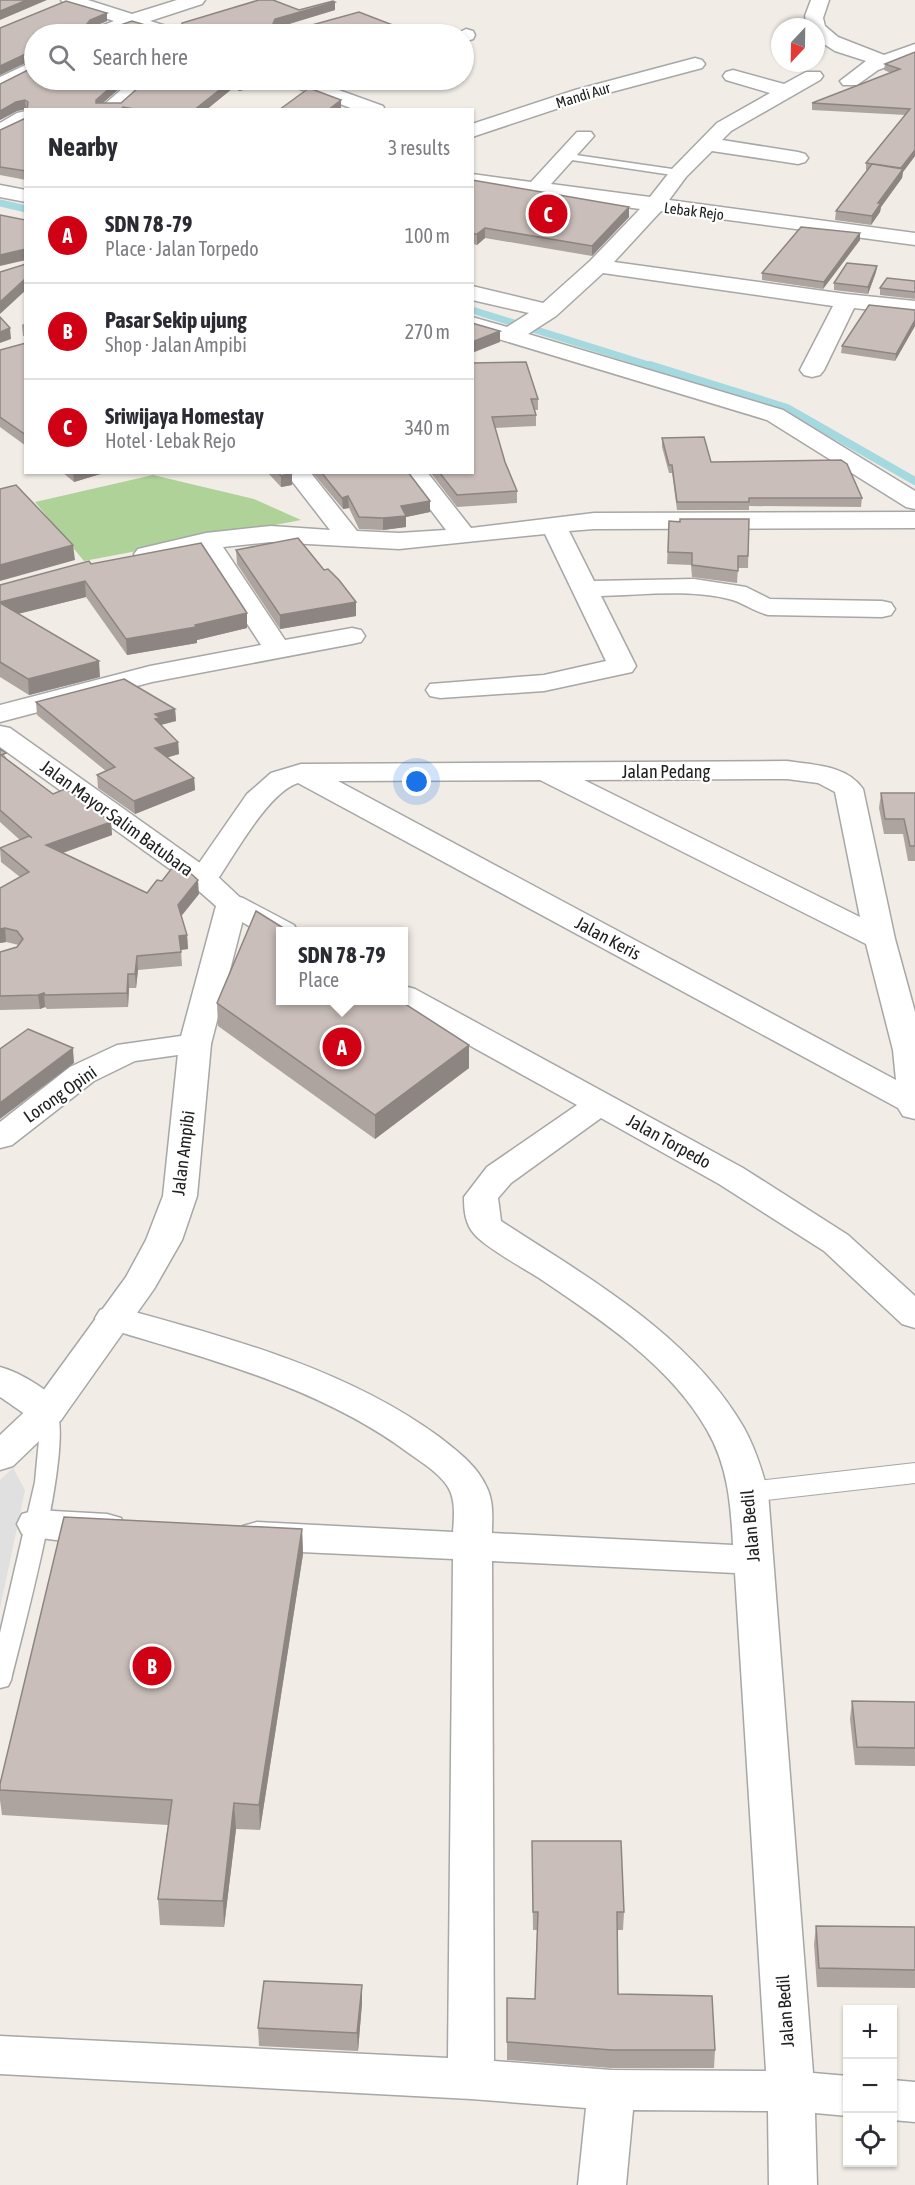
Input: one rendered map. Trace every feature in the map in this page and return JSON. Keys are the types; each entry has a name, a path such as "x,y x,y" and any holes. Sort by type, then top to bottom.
{"street":[{"path":"50,8 70,0 144,24"},
{"path":"113,24 160,0"},
{"path":"124,17 196,0"},
{"path":"820,0 814,19 817,30 830,40 884,61"},
{"path":"850,81 871,66 915,50"},
{"name":"Mandi Aur","path":"474,130 582,94 695,64"},
{"path":"0,85 24,72"},
{"path":"733,76 786,91"},
{"path":"512,333 543,314 598,266 654,206 679,173 724,127 813,76"},
{"path":"109,108 131,90"},
{"path":"325,90 371,108"},
{"path":"0,114 24,117"},
{"path":"0,131 24,118"},
{"path":"537,189 584,136"},
{"path":"709,144 798,158"},
{"name":"Lebak Rejo","path":"474,180 915,239"},
{"path":"0,191 24,196"},
{"path":"598,266 846,301 915,308"},
{"path":"474,294 543,314"},
{"path":"812,370 846,301"},
{"path":"474,324 512,333 775,415 915,502"},
{"path":"299,474 351,540"},
{"path":"416,474 464,536"},
{"path":"129,558 206,541 271,534 399,541 594,521 915,520"},
{"path":"440,690 544,683 622,666 554,526"},
{"path":"206,541 278,650"},
{"path":"583,589 669,588 730,591 749,596 759,605 768,608 882,609"},
{"path":"0,714 150,674 352,636"},
{"name":"Jalan Mayor Salim Batubara","path":"0,734 203,879 232,904"},
{"name":"Jalan Pedang","path":"203,879 257,800 281,779 301,773 787,771 818,775 843,782 849,789 880,939 912,1050 915,1109"},
{"path":"546,772 880,939"},
{"name":"Jalan Keris","path":"301,773 914,1102"},
{"path":"232,904 276,928"},
{"name":"Jalan Ampibi","path":"0,1457 48,1411 141,1281 164,1240 180,1196 195,1044 232,904"},
{"name":"Jalan Torpedo","path":"408,998 731,1176 836,1244 915,1316"},
{"name":"Lorong Opini","path":"0,1137 82,1074 128,1052 195,1044"},
{"name":"Jalan Bedil","path":"601,1103 499,1175 481,1197 482,1218 488,1228 621,1318 657,1349 687,1379 721,1421 740,1461 749,1492 791,2091 793,2185"},
{"path":"113,1318 240,1357 316,1384 370,1408 413,1434 467,1484 473,1505 471,2079"},
{"path":"0,1379 48,1411"},
{"path":"749,1492 915,1473"},
{"path":"36,1524 142,1530"},
{"path":"225,1534 472,1548 753,1560"},
{"path":"0,2055 471,2079 611,2090 791,2091 843,2096"},
{"path":"602,2185 611,2090"},
{"path":"897,2100 915,2102"}],"lane":[{"path":"569,157 679,173"},
{"path":"0,1680 3,1653 49,1465 51,1437 48,1411"}],"green space":[{"path":"153,475 254,499 301,520 84,561 35,502"}],"shaded area":[{"path":"13,1468 25,1490 0,1608 0,1480"}],"building":[{"path":"0,0 27,0 0,11"},
{"path":"259,0 273,0 299,10 335,2 275,19 273,24 182,24"},
{"path":"66,1 107,13 90,20 87,24 24,24 24,55 0,66 0,28"},
{"path":"359,12 390,24 316,24"},
{"path":"132,21 142,24 123,24"},
{"path":"915,52 915,150 901,168 866,163 910,109 812,103 900,69 885,64"},
{"path":"24,72 24,90 108,90 96,100 96,103 121,103 136,90 219,90 197,108 27,108 28,102 25,100 0,111 0,84"},
{"path":"306,90 314,90 341,100 331,108 282,108"},
{"path":"24,119 24,171 0,167 0,130"},
{"path":"872,164 903,169 878,203 881,203 872,216 836,211"},
{"path":"474,180 629,207 592,246 485,228 474,234"},
{"path":"0,215 24,220 24,249 0,255"},
{"path":"801,227 860,233 824,282 762,273"},
{"path":"847,263 877,266 868,287 834,283"},
{"path":"24,265 24,280 0,302 0,272"},
{"path":"887,278 915,281 915,292 880,288"},
{"path":"869,305 915,310 915,320 896,354 842,346"},
{"path":"0,317 10,328 0,332"},
{"path":"474,324 500,331 474,341"},
{"path":"24,344 24,434 0,417 0,350"},
{"path":"526,362 538,399 531,399 536,415 492,417 505,462 517,491 457,495 441,474 474,474 474,363"},
{"path":"704,437 711,462 841,460 847,464 862,498 749,498 749,502 677,502 672,465 669,465 662,438"},
{"path":"323,474 410,474 430,501 401,506 406,516 383,518 359,517 348,496 342,498"},
{"path":"16,485 73,545 0,565 0,489"},
{"path":"680,519 749,519 748,556 738,556 738,571 692,565 692,553 668,552 669,521 680,522"},
{"path":"298,538 324,570 328,569 339,580 356,602 280,615 236,550"},
{"path":"201,543 247,613 195,625 196,627 126,639 85,581 0,602 0,585 89,561 91,564"},
{"path":"0,603 99,661 28,679 0,662"},
{"path":"124,679 175,709 155,714 160,718 155,719 178,742 155,748 194,778 134,801 97,775 115,767 36,702"},
{"path":"0,749 6,753 1,755 53,794 65,789 102,812 99,813 111,822 46,845 147,893 157,880 162,881 172,868 188,871 198,880 178,905 187,935 179,936 181,952 137,956 135,974 128,974 127,993 45,995 44,993 0,996 0,952 17,947 23,939 17,931 0,929 0,888 29,872 0,848 29,836 32,838 0,810"},
{"path":"881,793 915,793 915,846 910,846 904,819 885,819"},
{"path":"256,911 282,927 276,927 276,1005 407,1005 469,1045 375,1115 217,1003"},
{"path":"28,1029 73,1048 0,1103 0,1049"},
{"path":"64,1517 302,1529 259,1805 234,1803 223,1901 158,1899 172,1800 0,1790"},
{"path":"852,1701 915,1702 915,1748 857,1747"},
{"path":"532,1841 621,1841 624,1912 617,1912 618,1994 712,1996 715,2050 612,2050 507,2042 507,1998 535,1999 538,1912 533,1912"},
{"path":"816,1926 915,1927 915,1970 819,1968"},
{"path":"264,1981 362,1985 357,2033 258,2028"}],"waterway":[{"path":"0,203 24,209"},
{"path":"474,311 655,367"},
{"path":"650,365 787,408 915,481"}],"place":[{"name":"Sriwijaya Homestay","path":"548,214"},
{"name":"SDN 78 -79","path":"342,1047"},
{"name":"Pasar Sekip ujung","path":"152,1666"}]}
